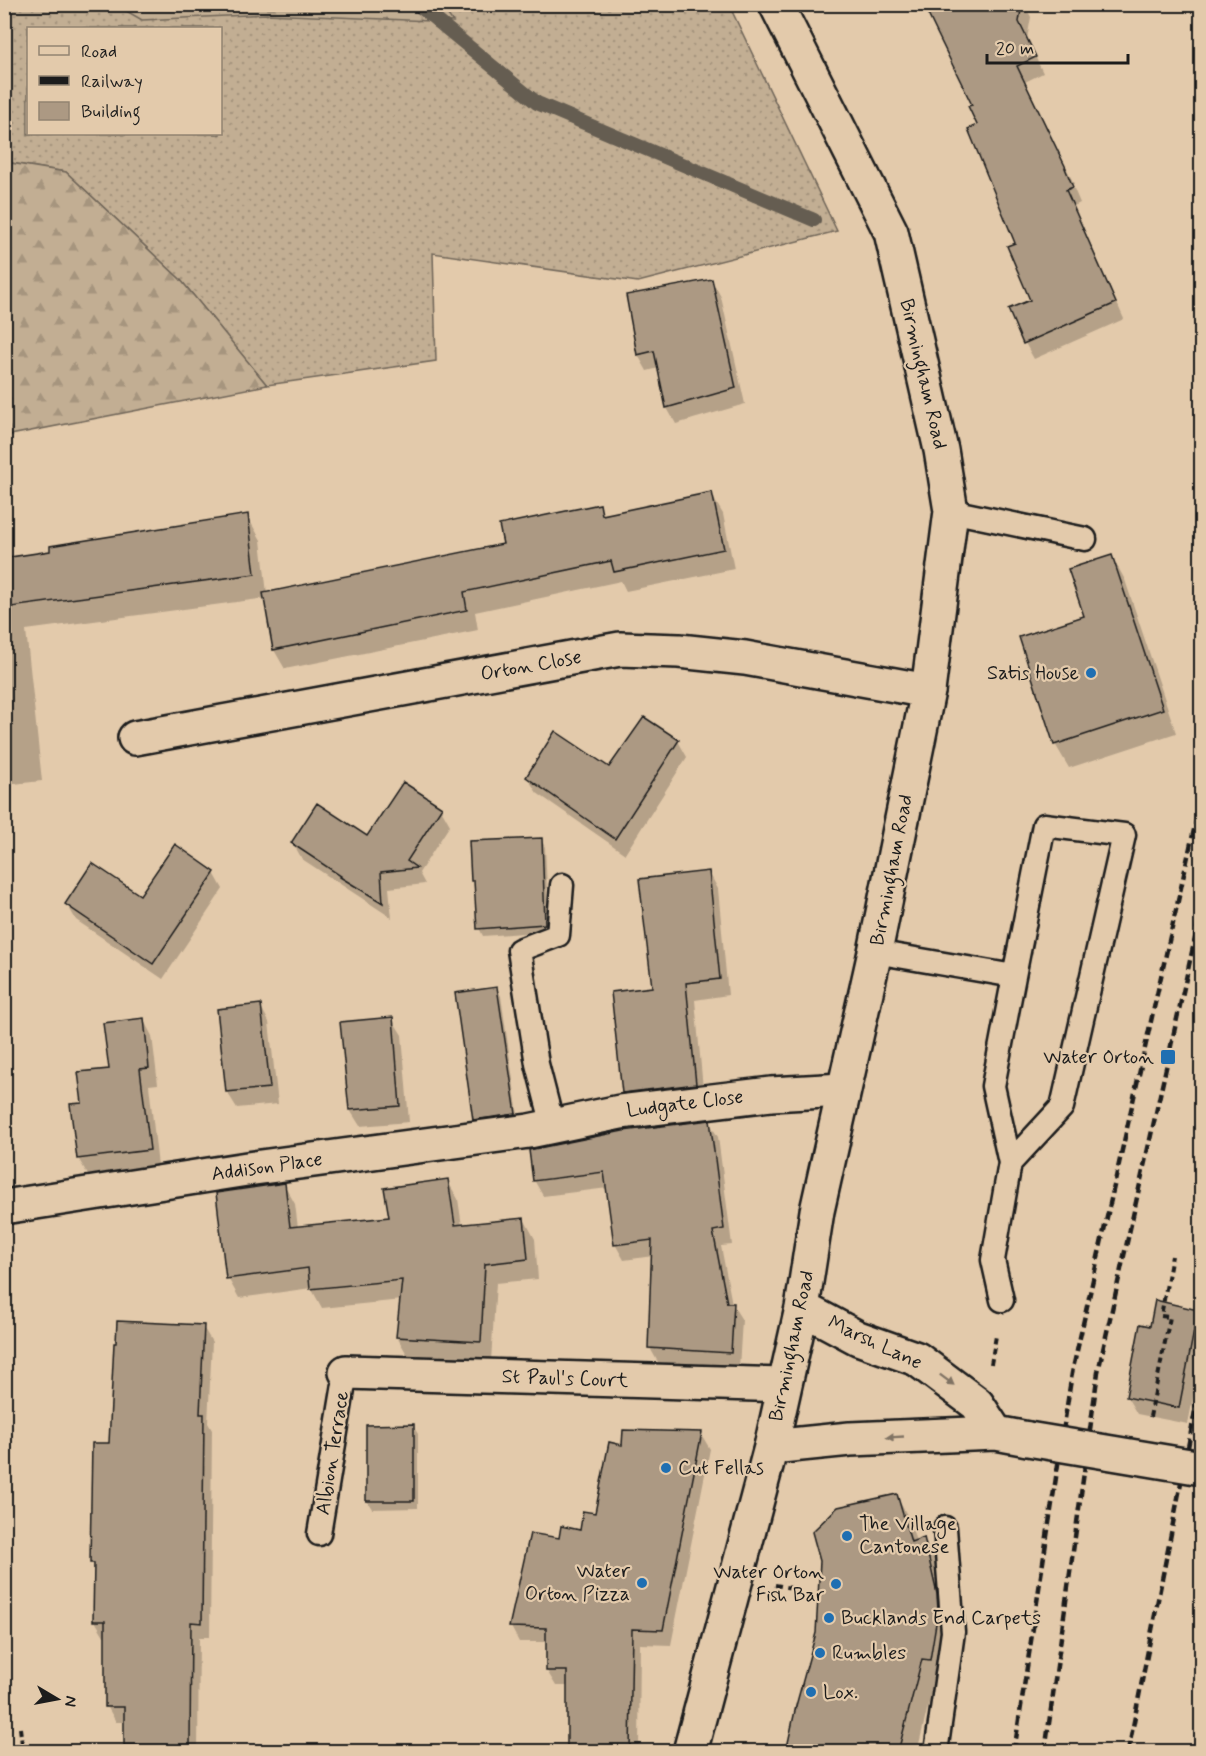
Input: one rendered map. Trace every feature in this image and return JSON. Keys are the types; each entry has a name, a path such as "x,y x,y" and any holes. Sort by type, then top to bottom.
{"main road":[{"name":"Birmingham Road","path":"690,1752 771,1447 802,1308 817,1210 876,952 928,691 951,511 941,450 891,232 776,4"},
{"name":"Orton Close","path":"135,738 620,649 679,651 745,658 928,691"},
{"name":"Ludgate Close","path":"541,1129 620,1112 771,1094 843,1090"},
{"name":"Addison Place","path":"4,1207 246,1169 541,1129"},
{"name":"Marsh Lane","path":"802,1308 858,1338 917,1359 977,1404 996,1433"},
{"name":"St Paul's Court","path":"346,1372 784,1385"},
{"path":"771,1447 850,1439 996,1433 1202,1468"}],"lane":[{"path":"951,511 1085,539"},
{"path":"1002,1300 993,1260 1010,1163 993,1086 1044,825 1124,835 1062,1107 1010,1163"},
{"path":"541,1129 537,1064 519,950 558,935 562,885"},
{"path":"876,952 1014,976"},
{"name":"Albion Terrace","path":"320,1534 346,1372"},
{"path":"936,1752 953,1632 945,1528"}],"path":[{"path":"1149,1422 1170,1317 1161,1316 1172,1256"},
{"path":"977,1404 988,1380 1002,1300"},
{"path":"737,1578 797,1589"},
{"path":"20,1728 23,1752"}],"green space":[{"path":"4,5 729,5 837,231 638,282 433,253 436,361 267,385 180,279 66,172 5,162"},
{"path":"116,5 441,5 453,22 266,14 142,20"},
{"path":"4,162 66,172 180,279 267,385 5,436"}],"building":[{"path":"923,4 1022,4 1019,22 1036,57 1017,66 1066,168 1073,187 1066,190 1116,303 1023,344 1008,309 1030,300 1007,246 1015,243 968,129 977,125 968,106 972,105"},
{"path":"712,279 736,388 666,408 654,351 637,355 626,295"},
{"path":"712,492 724,549 614,572 611,561 464,592 467,610 273,650 263,593 503,544 499,525 600,504 602,515"},
{"path":"248,514 255,574 4,608 4,558 50,551 50,546"},
{"name":"Satis House","path":"1112,555 1163,709 1054,745 1019,637 1084,616 1068,569"},
{"path":"644,717 679,740 615,839 526,777 555,731 609,767"},
{"path":"403,782 442,807 407,861 417,868 381,872 383,903 291,843 317,803 367,836"},
{"path":"542,838 545,924 477,929 469,841"},
{"path":"175,844 215,872 153,964 65,904 92,863 140,895"},
{"path":"709,871 720,979 686,983 696,1084 622,1093 611,992 652,987 639,879"},
{"path":"497,987 516,1114 473,1120 455,993"},
{"path":"261,1004 270,1088 226,1092 217,1009"},
{"path":"393,1017 400,1106 349,1110 340,1022"},
{"path":"144,1018 149,1068 140,1069 150,1150 77,1159 70,1104 82,1103 78,1072 109,1069 103,1023"},
{"path":"710,1120 724,1229 713,1231 727,1303 734,1303 731,1353 648,1348 652,1240 614,1245 604,1172 533,1181 529,1150 623,1131"},
{"path":"448,1179 455,1225 524,1218 528,1259 485,1264 481,1342 396,1337 402,1280 310,1289 308,1268 226,1279 216,1193 285,1183 290,1227 389,1217 384,1188"},
{"path":"1155,1300 1198,1310 1179,1408 1126,1397 1140,1324 1150,1326"},
{"path":"117,1321 204,1325 200,1414 204,1414 202,1623 191,1622 190,1746 124,1745 124,1707 105,1707 105,1621 93,1621 94,1563 90,1563 92,1443 109,1443"},
{"path":"414,1424 414,1501 366,1501 366,1425"},
{"path":"623,1430 702,1432 663,1630 632,1629 630,1752 567,1752 567,1671 546,1671 546,1628 509,1627 530,1533 559,1538 561,1526 580,1530 583,1511 595,1513 609,1442 622,1445"},
{"path":"897,1494 911,1542 924,1537 937,1594 938,1611 930,1660 922,1659 898,1752 786,1752 816,1633 820,1561 812,1532 838,1507"}],"waterway":[{"path":"417,4 537,103 814,220"}],"railway":[{"path":"1014,1752 1072,1373 1202,794"},
{"path":"1045,1752 1098,1372 1202,907"},
{"path":"1128,1752 1202,1376"}],"place":[{"name":"Satis House","path":"1091,673"},
{"name":"Water Orton","path":"1168,1057"},
{"name":"Cut Fellas","path":"666,1468"},
{"name":"The Village Cantonese","path":"847,1536"},
{"name":"Water Orton Pizza","path":"642,1583"},
{"name":"Water Orton Fish Bar","path":"836,1584"},
{"name":"Bucklands End Carpets","path":"829,1618"},
{"name":"Rumbles","path":"820,1653"},
{"name":"Lox.","path":"811,1692"}]}
